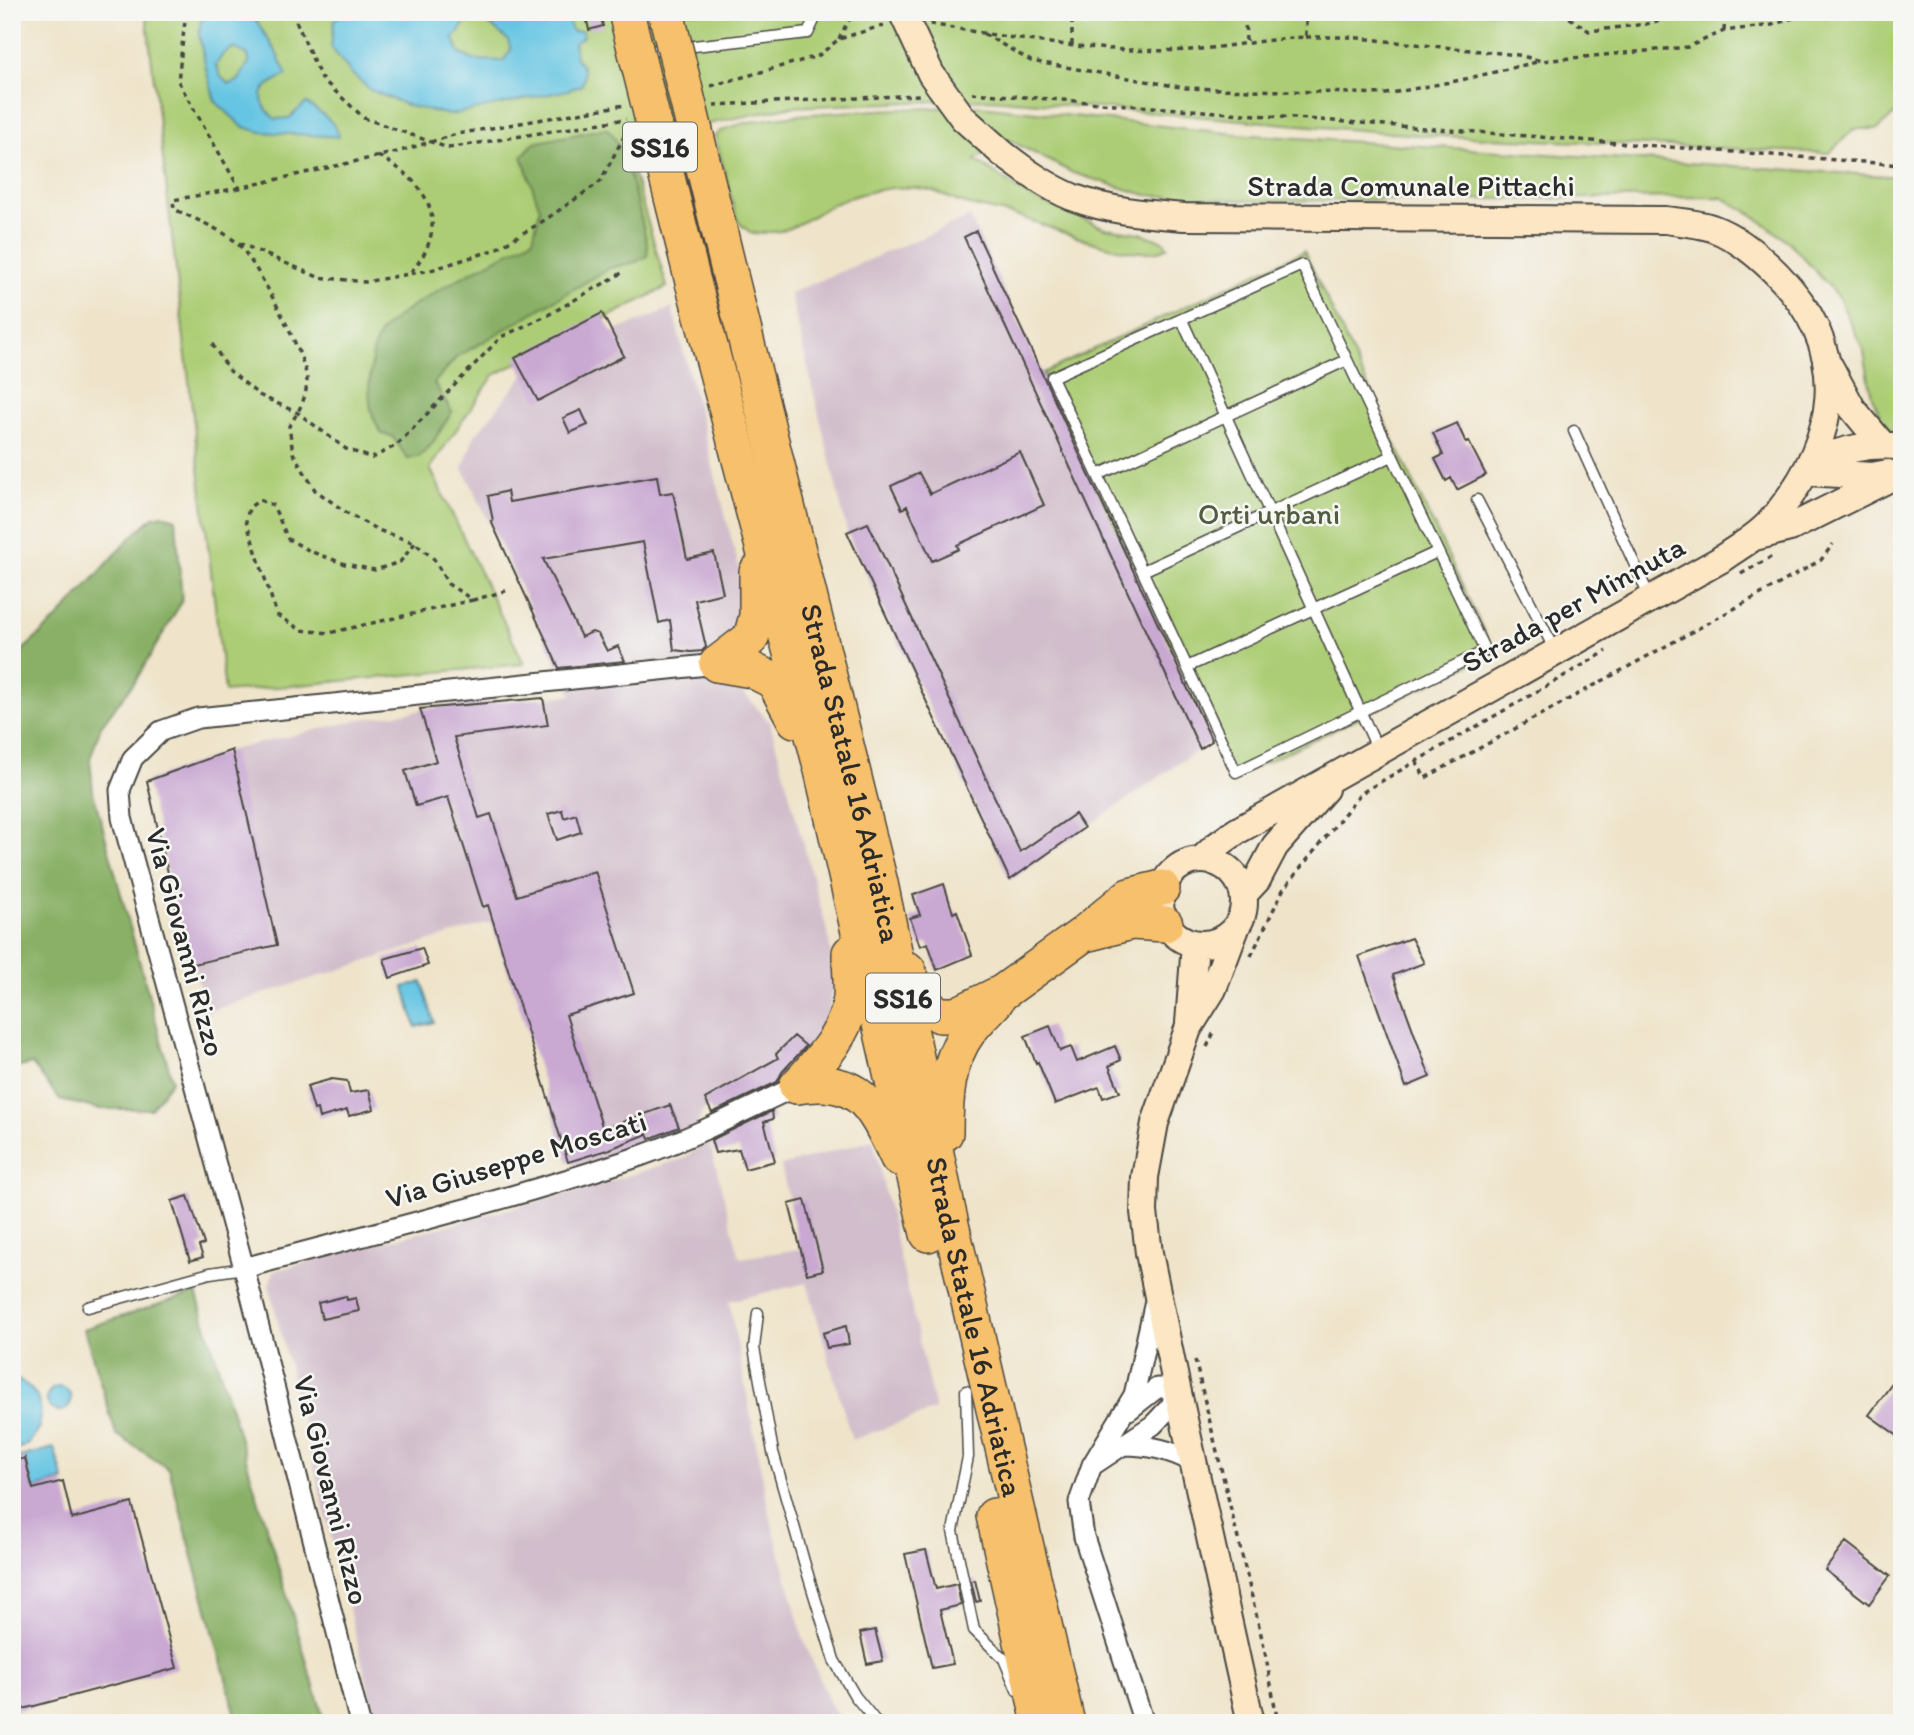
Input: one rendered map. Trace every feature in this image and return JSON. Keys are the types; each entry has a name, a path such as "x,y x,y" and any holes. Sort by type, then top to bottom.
{"highway":[{"name":"Strada Statale 16 Adriatica","path":"626,12 692,282 822,770 865,885"},
{"name":"Strada Statale 16 Adriatica","path":"666,12 730,275 935,1210 1067,1723"},
{"path":"717,664 751,638 757,616 758,578 749,496"},
{"path":"717,664 752,670 774,681 822,770"},
{"path":"865,885 920,1002 940,1015 956,1015 1003,992 1082,935 1129,895 1162,888"},
{"path":"797,1087 840,1031 851,1000 865,885"},
{"path":"1082,935 1131,922 1165,924"},
{"path":"935,1210 950,1071 967,1033 1003,992"},
{"path":"797,1087 820,1083 842,1086 864,1101 879,1119 935,1210"},
{"name":"Strada Statale 16 Adriatica","path":"935,1210 966,1391 1031,1713"}],"street":[{"name":"Strada Comunale Pittachi","path":"896,19 931,74 964,118 1002,153 1033,176 1072,197 1116,210 1185,218 1664,220 1711,228 1737,240 1764,261 1790,288 1809,313 1822,339 1829,365 1826,414 1809,467"},
{"path":"1829,365 1852,408 1891,445"},
{"path":"1809,467 1839,451 1891,445"},
{"path":"1809,467 1872,476 1902,471"},
{"name":"Strada per Minnuta","path":"1201,860 1237,831 1720,560 1769,524 1809,467"},
{"path":"1750,538 1790,528 1902,471"},
{"name":"Via Giovanni Rizzo","path":"360,1723 244,1268 121,818 120,790 133,758 160,731 198,718 717,664"},
{"name":"Strada per Minnuta","path":"1244,894 1257,880 1275,846 1320,794 1351,769"},
{"path":"1236,928 1218,942 1195,944 1173,933 1160,912 1162,888 1173,871 1181,865 1201,860 1216,862 1229,869 1238,881 1244,894 1244,906 1236,928 1213,989 1188,1029 1155,1123 1146,1177 1144,1212 1157,1293 1251,1723"},
{"path":"1188,1029 1195,944"},
{"name":"Via Giuseppe Moscati","path":"244,1268 546,1185 642,1155 797,1087"},
{"path":"1144,1723 1084,1537 1079,1502 1105,1439 1134,1395 1157,1293"},
{"path":"1125,1412 1157,1388 1177,1388"},
{"path":"1092,1465 1153,1425 1171,1406 1177,1388"},
{"path":"1123,1445 1146,1445 1170,1450 1193,1462"}],"lane":[{"path":"624,54 808,33 818,12"},
{"path":"1302,265 1485,651 1236,772 1052,377 1182,320 1302,265"},
{"path":"1182,320 1379,752"},
{"path":"1098,475 1347,360"},
{"path":"1574,431 1651,599"},
{"path":"1143,571 1392,456"},
{"path":"1477,500 1557,652"},
{"path":"1187,667 1437,552"},
{"path":"88,1307 210,1273 244,1268"},
{"path":"758,1313 754,1348 773,1452 804,1565 834,1660 855,1696 877,1723"}],"path":[{"path":"186,12 178,81 239,188"},
{"path":"292,12 321,78 364,117 432,142 448,148 635,118 617,146 600,182 545,220 494,250 410,274 365,282 318,277 237,242 174,208 173,200 239,188 378,156 432,142 457,134 627,105"},
{"path":"839,39 848,21 858,12"},
{"path":"1072,12 1072,45"},
{"path":"1306,12 1306,37"},
{"path":"1561,12 1590,31 1646,24 1693,12"},
{"path":"1724,31 1725,12"},
{"path":"982,33 1031,61 1186,89 1386,94 1541,61 1688,47 1724,31 1772,25 1811,12"},
{"path":"1245,16 1247,42"},
{"path":"707,88 818,56 839,39 896,19"},
{"path":"928,24 1114,49 1190,50 1306,37 1349,37 1518,55 1541,61"},
{"path":"963,93 1902,165"},
{"path":"710,106 923,95"},
{"path":"378,156 395,165 429,201 432,229 425,256 410,274"},
{"path":"237,242 267,287 296,344 307,378 304,404 289,426 293,453 315,490 347,513 378,530 415,543 434,559 448,584 473,600"},
{"path":"212,344 230,371 259,395 298,413 346,449 372,458 397,445 500,337 548,315 622,273"},
{"path":"415,543 400,562 375,570 345,564 312,552 288,539 273,505 260,500 249,508 247,521 277,615 301,630 329,633 509,590"},
{"path":"1416,761 1425,778 1821,560 1833,544"},
{"path":"1738,576 1774,555"},
{"path":"1247,964 1283,890 1362,793 1618,645"},
{"path":"1204,1052 1216,1027"},
{"path":"1193,1348 1264,1647 1278,1723"}],"shaded area":[{"path":"970,217 1212,740 1014,878 847,532 790,293"},
{"path":"672,308 745,591 735,683 770,723 828,934 834,978 830,1006 817,1035 784,1077 702,1111 697,1126 574,1168 491,922 206,1012 146,781 231,750 362,719 451,706 572,695 463,468 474,437 532,365"},
{"path":"873,1140 935,1410 852,1440 807,1283 729,1301 769,1512 803,1638 829,1702 842,1723 377,1723 269,1285 274,1271 581,1190 682,1159 709,1141 740,1258 800,1249 781,1166"}],"green space":[{"path":"146,12 1902,12 1902,112 1894,114 1878,129 1854,129 1829,153 1418,135 990,99 788,107 624,142 667,287 494,375 430,468 524,664 225,692"},
{"path":"980,106 1236,134 1902,177 1901,433 1892,432 1882,420 1872,397 1864,351 1838,296 1790,243 1753,215 1721,197 1260,201 1146,195 1073,173 1007,139 975,160 1030,197 1105,228 1140,233 1163,241 1168,247 1155,252 1117,249 1021,217 959,202 937,192 912,188 874,191 848,198 780,231 752,234 739,223 715,136 730,127 796,115"},
{"path":"606,128 613,136 626,165 648,247 647,256 636,262 610,268 457,357 434,383 452,412 431,445 420,456 408,459 392,436 382,434 371,408 371,363 379,336 388,325 425,298 533,239 540,209 522,156 534,143"},
{"name":"Orti urbani","path":"1304,251 1494,653 1233,778 1043,373"},
{"path":"163,515 176,519 182,601 136,680 101,726 90,759 93,792 172,1080 151,1109 99,1109 60,1100 32,1064 12,1069 12,660 60,616 131,537 153,517"},
{"path":"196,1292 325,1723 238,1723 169,1469 116,1434 84,1329"}],"water":[{"path":"346,12 565,12 572,31 582,31 583,37 574,43 576,58 584,74 582,85 450,115 409,106 370,90 351,73 331,47 334,20","holes":["486,21 508,40 511,50 503,61 473,60 459,53 454,38 465,23"]},
{"path":"213,14 252,14 287,75 271,83 263,93 262,98 268,111 275,119 289,118 306,103 330,121 339,137 261,132 243,127 215,101 199,35 201,19","holes":["233,48 248,55 249,62 238,81 229,84 221,77 216,65 223,54"]},
{"path":"422,982 434,1022 416,1027 404,987"},
{"path":"12,1378 34,1392 41,1414 34,1437 12,1451"},
{"path":"59,1387 70,1394 71,1399 64,1410 59,1411 48,1404 47,1399 54,1388"},
{"path":"54,1448 64,1480 33,1489 25,1459 12,1462 12,1459"}],"building":[{"path":"585,12 600,12 603,26 589,30"},
{"path":"976,231 1212,741 1200,749 964,237"},
{"path":"602,313 624,356 538,401 515,358"},
{"path":"581,410 588,425 570,433 563,418"},
{"path":"1457,423 1486,475 1457,490 1451,478 1446,481 1435,459 1443,455 1433,433"},
{"path":"1020,452 1044,505 957,545 959,549 932,561 907,506 902,509 891,486 919,473 930,494"},
{"path":"657,476 660,494 673,492 687,559 714,553 723,593 695,600 706,647 702,651 674,650 670,620 659,623 643,542 543,559 581,637 592,632 598,634 607,651 618,646 625,661 559,668 491,521 488,496 507,491 509,502"},
{"path":"868,523 1020,852 1075,814 1084,828 1010,880 847,532"},
{"path":"543,698 548,725 454,737 479,818 491,814 517,896 595,871 634,993 566,1015 603,1129 670,1105 679,1127 649,1139 647,1134 568,1162 488,905 483,907 448,797 416,806 405,771 436,761 420,709"},
{"path":"232,750 277,945 189,965 147,781"},
{"path":"562,810 564,818 576,814 581,832 557,840 548,814"},
{"path":"944,884 953,913 957,911 972,955 937,970 928,943 920,946 910,918 920,915 913,895"},
{"path":"1411,938 1424,963 1393,975 1430,1077 1406,1087 1359,956"},
{"path":"422,948 428,965 390,978 384,959"},
{"path":"1050,1026 1060,1051 1071,1047 1077,1062 1115,1046 1121,1060 1109,1066 1120,1092 1103,1098 1099,1087 1055,1104 1025,1036"},
{"path":"794,1036 806,1046 782,1072 777,1082 712,1113 705,1099 778,1058 776,1054"},
{"path":"332,1079 347,1081 350,1093 369,1090 374,1109 349,1116 347,1110 319,1118 307,1086"},
{"path":"772,1111 773,1119 764,1122 775,1161 745,1169 739,1149 715,1153 711,1140"},
{"path":"188,1196 204,1244 199,1246 203,1257 190,1261 172,1201"},
{"path":"805,1200 823,1270 807,1274 789,1204"},
{"path":"346,1296 347,1300 356,1298 359,1311 322,1319 318,1303"},
{"path":"846,1326 849,1344 827,1348 823,1333"},
{"path":"1902,1370 1902,1439 1869,1415"},
{"path":"25,1458 33,1489 63,1481 72,1519 132,1503 177,1668 12,1712 12,1495 16,1494 12,1481 12,1462"},
{"path":"1846,1542 1890,1576 1869,1604 1825,1570"},
{"path":"926,1550 936,1589 957,1584 961,1605 940,1610 953,1664 932,1668 905,1554"},
{"path":"975,1580 980,1601 976,1602 971,1581"},
{"path":"875,1630 883,1661 867,1664 860,1633"}]}
